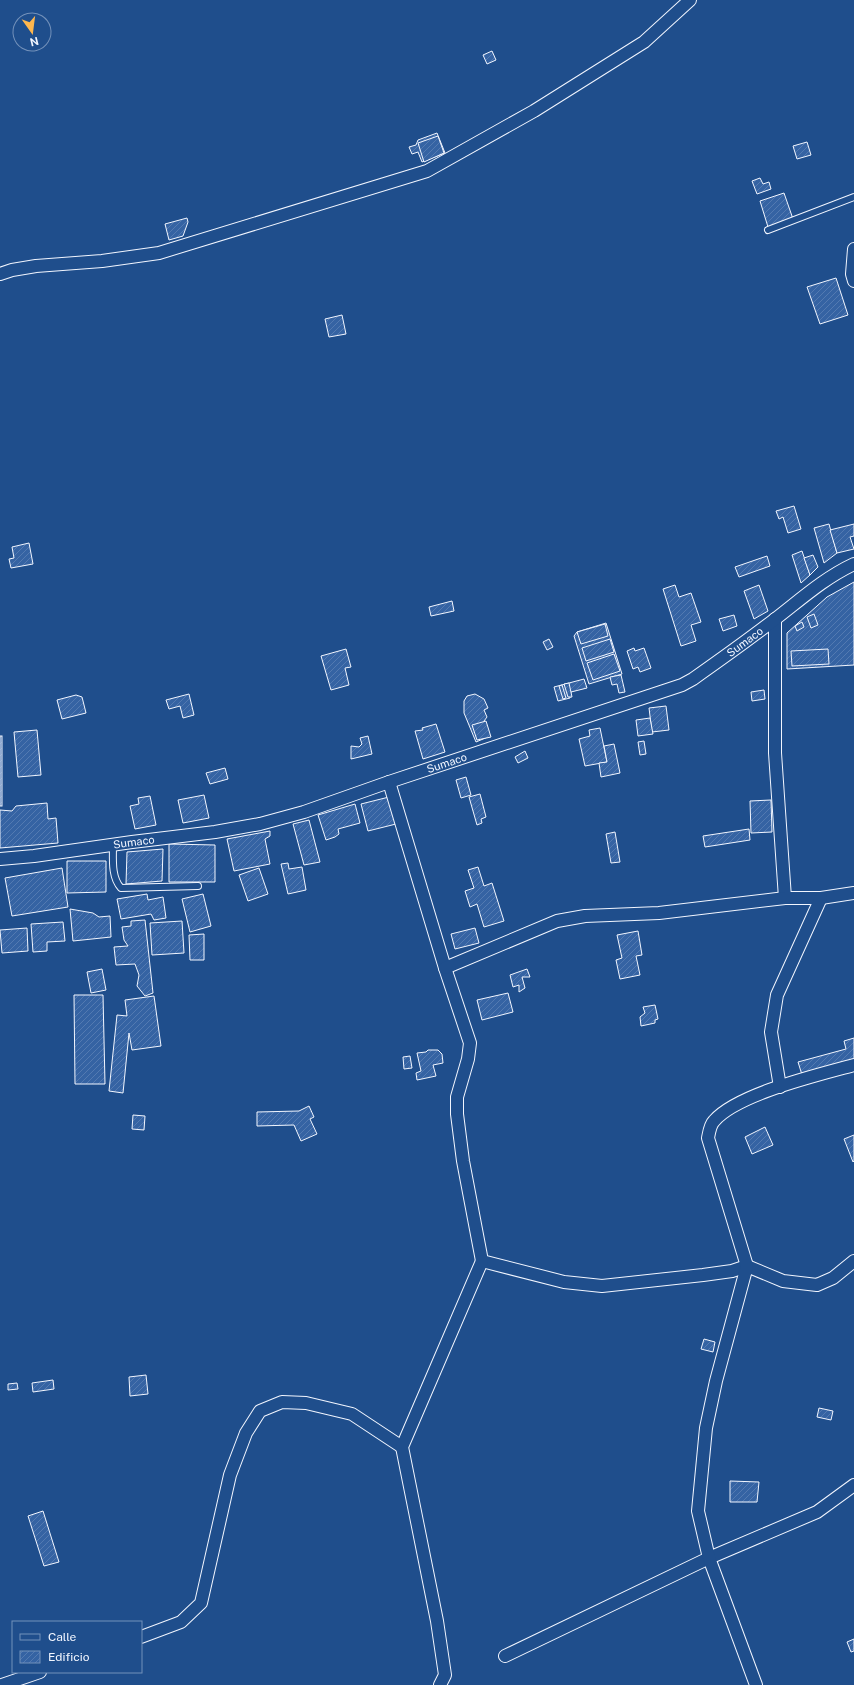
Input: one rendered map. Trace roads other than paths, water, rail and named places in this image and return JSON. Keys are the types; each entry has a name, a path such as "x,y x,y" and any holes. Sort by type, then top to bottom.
{"street":[{"path":"0,274 12,270 36,266 102,261 159,253 427,171 534,111 644,42 690,0"},
{"path":"854,249 852,274 854,281"},
{"name":"Sumaco","path":"0,859 34,856 113,844 215,832 260,824 304,812 389,782 682,685 693,680 820,584 839,571 854,564"},
{"path":"775,619 775,753 785,898"},
{"path":"389,782 445,968 470,1043 468,1059 457,1097 457,1114 463,1161 482,1261 402,1447 437,1621 445,1675 440,1685"},
{"path":"445,968 557,921 585,916 659,913 785,898 821,898 854,893"},
{"path":"780,1087 771,1032 777,995 821,898"},
{"path":"756,1685 709,1558 698,1511 706,1428 716,1381 747,1266 708,1138 712,1123 724,1111 747,1099 780,1087 854,1065"},
{"path":"482,1261 564,1282 602,1286 703,1275 732,1271 747,1266 783,1281 817,1285 833,1278 854,1261"},
{"path":"142,1637 181,1622 201,1604 230,1475 246,1433 260,1411 282,1402 306,1403 352,1414 402,1447"},
{"path":"505,1656 709,1558 817,1512 854,1485"},
{"path":"2,1685 37,1673"}],"lane":[{"path":"768,230 854,197"},
{"path":"113,844 113,864 116,883 121,888 198,886"}]}
